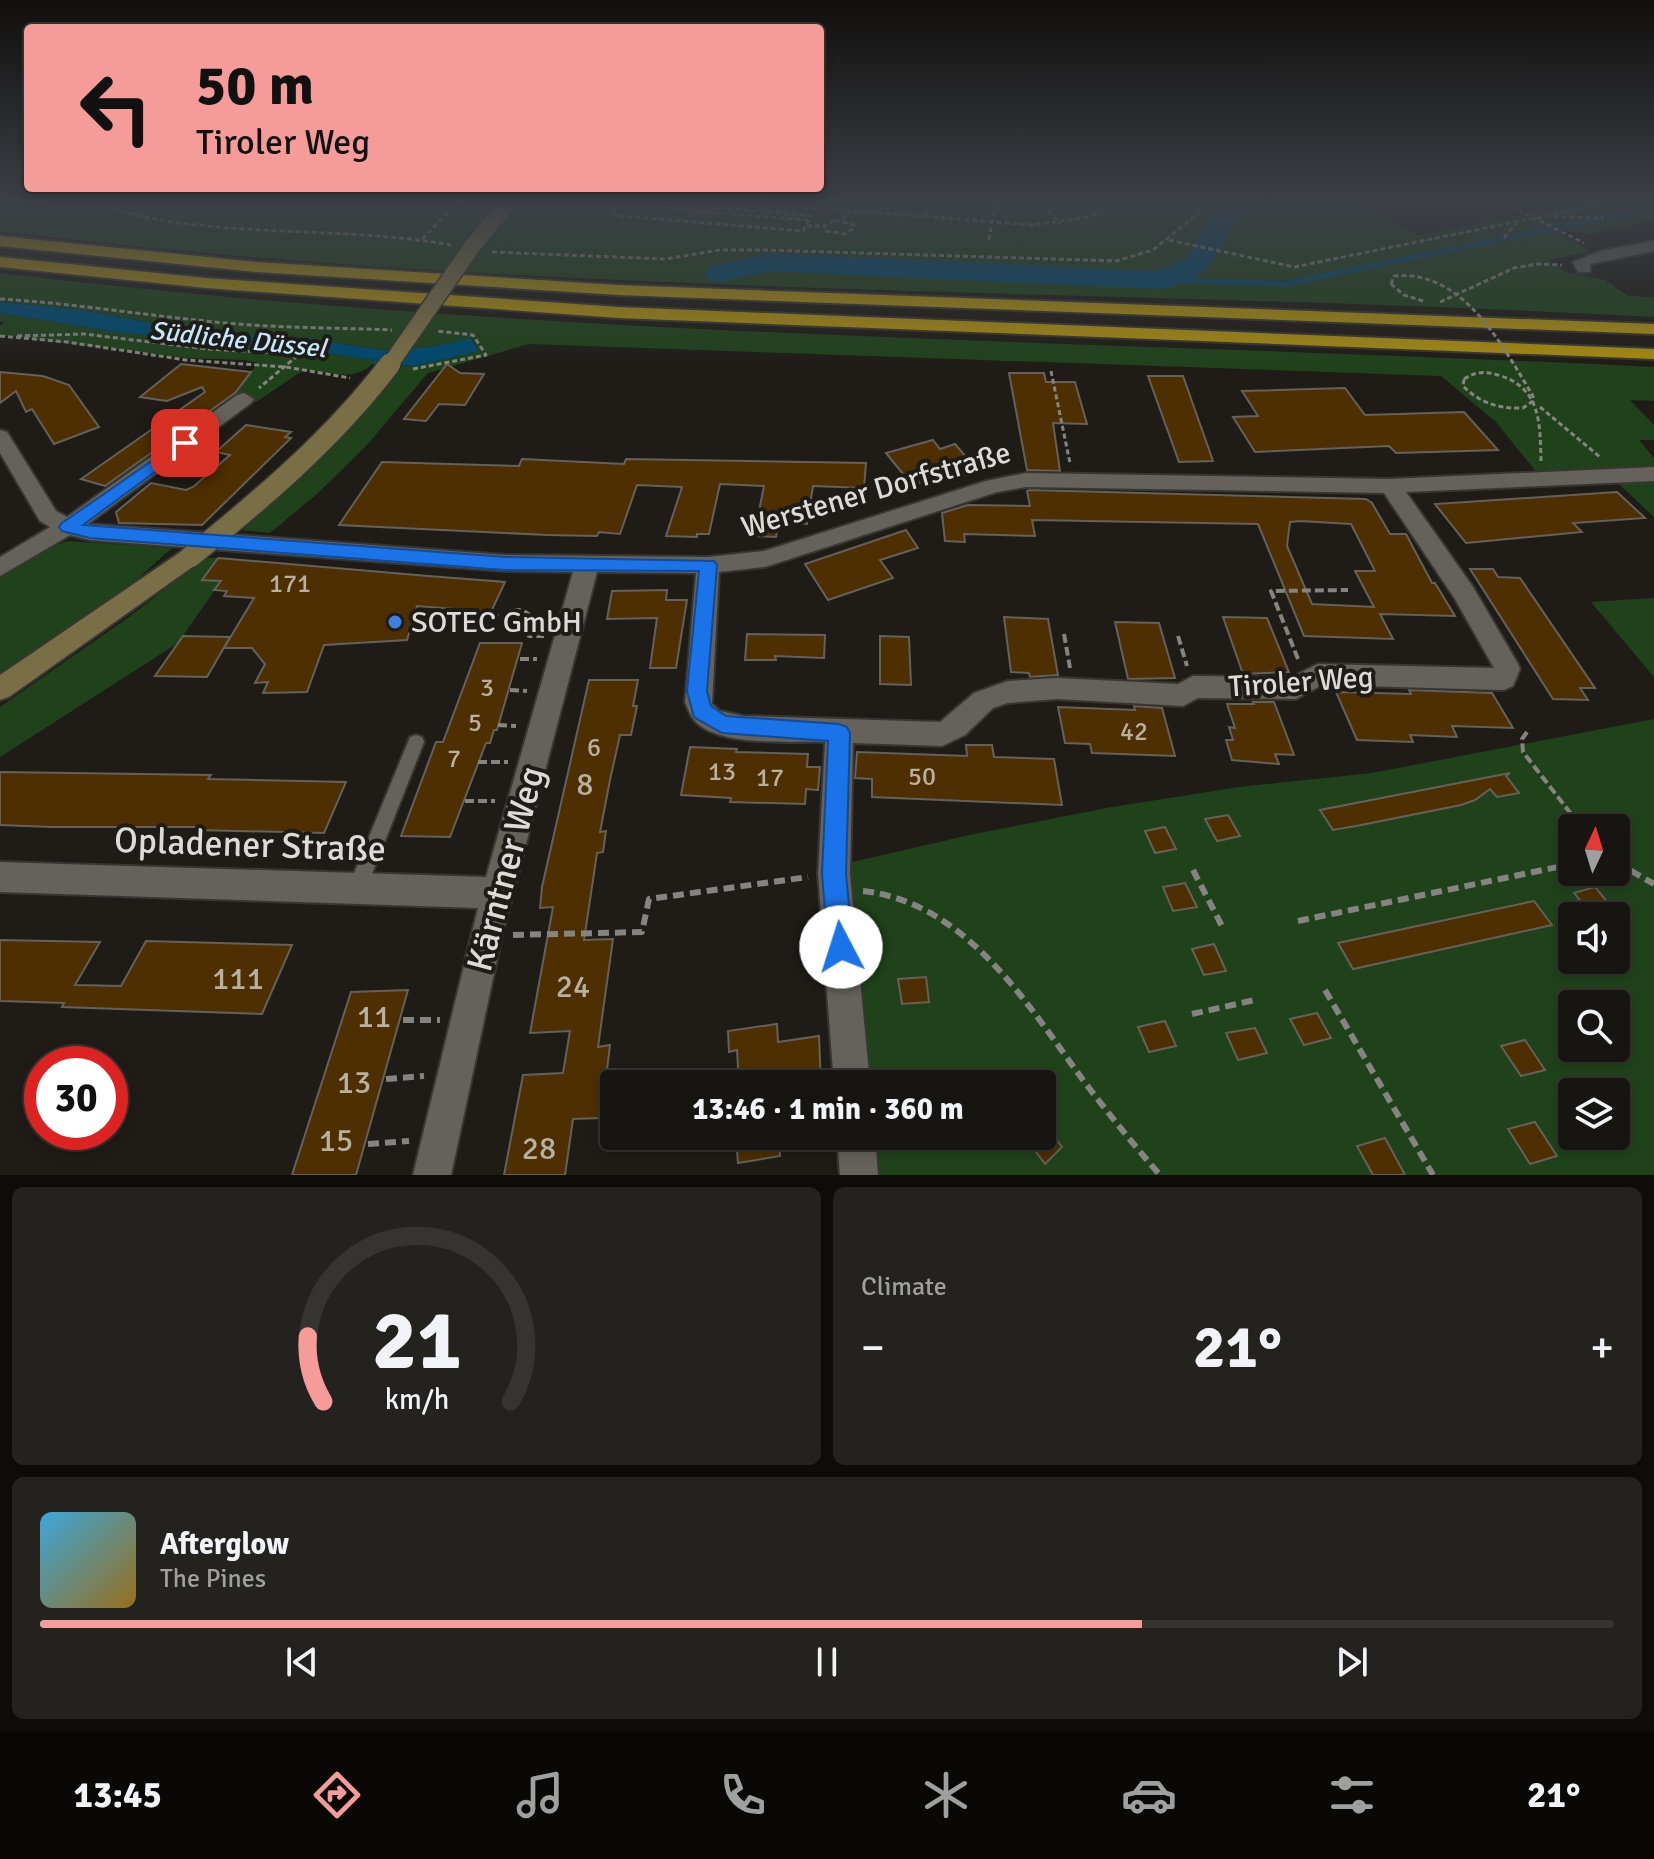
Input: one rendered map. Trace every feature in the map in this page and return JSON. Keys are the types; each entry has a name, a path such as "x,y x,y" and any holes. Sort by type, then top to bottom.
{"highway":[{"path":"166,258 257,267 588,288 1654,329"},
{"path":"0,262 247,287 553,308 1654,354"}],"main road":[{"path":"0,689 190,557 279,482 339,424 383,373 466,258"}],"street":[{"path":"1584,269 1581,262 1594,258"},
{"path":"0,568 68,527 244,399"},
{"path":"0,436 48,516 68,527"},
{"name":"Werstener Dorfstraße","path":"68,527 90,532 505,563 708,565 765,559 994,486 1026,480 1073,478 1390,486 1654,474"},
{"name":"Tiroler Weg","path":"708,565 697,691 702,711 722,724 744,728 942,734 953,730 978,704 990,697 1023,690 1183,695 1193,687 1296,688 1318,674 1504,679 1505,664 1464,593 1390,486"},
{"name":"Kärntner Weg","path":"432,1175 486,936 587,565"},
{"path":"839,733 835,883 851,1070"},
{"name":"Opladener Straße","path":"0,877 498,893"},
{"path":"857,1150 859,1175"}],"lane":[{"path":"357,889 416,742"}],"path":[{"path":"635,258 672,258"},
{"path":"985,258 1101,262 1133,258"},
{"path":"1252,258 1294,267 1340,258"},
{"path":"1435,302 1445,301 1497,272 1516,266 1547,263 1584,269"},
{"path":"1429,302 1404,295 1391,284 1394,276 1413,274 1435,279 1449,287 1490,332 1526,386 1533,401 1523,408 1497,406 1471,395 1463,386 1464,379 1472,373 1483,372 1510,378 1527,388 1538,405 1603,459 1630,476"},
{"path":"0,299 69,303 104,311 251,325 397,330"},
{"path":"400,370 486,355 473,335 437,331"},
{"path":"9,337 67,334 141,339 198,348 295,354 296,357 286,367 244,399"},
{"path":"0,336 186,360 286,367 353,378"},
{"path":"1051,371 1073,478"},
{"path":"1538,405 1541,473 1549,480"},
{"path":"1307,680 1271,591 1348,590"},
{"path":"490,616 509,616 511,610 522,610 535,618 529,636 547,636"},
{"path":"1064,634 1074,690"},
{"path":"1178,636 1193,687"},
{"path":"520,659 540,659"},
{"path":"510,690 530,691"},
{"path":"498,725 520,726"},
{"path":"1527,732 1522,739 1523,752 1571,814"},
{"path":"478,762 509,762"},
{"path":"465,801 498,801"},
{"path":"1298,921 1558,867"},
{"path":"1193,870 1223,928"},
{"path":"1630,870 1654,884"},
{"path":"486,936 642,932 649,899 835,883 878,893 916,907 960,932 990,959 1160,1175"},
{"path":"1325,990 1433,1175"},
{"path":"1192,1014 1255,1000"},
{"path":"403,1020 442,1020"},
{"path":"386,1079 428,1076"},
{"path":"368,1144 412,1141"}],"green space":[{"path":"269,258 1407,258 1311,278 1267,282 777,260 762,260 714,271 718,274 759,265 1278,286 1416,258 1559,258 1549,260 1564,271 1605,280 1628,296 1654,297 1654,317 1447,307 619,280"},
{"path":"0,273 206,295 619,325 1654,367 1654,401 1630,400 1654,425 1654,440 1639,440 1654,458 1654,469 1538,474 1496,422 1441,376 529,344 428,373 365,447 318,493 270,533 242,530 330,450 402,366 415,366 479,351 472,338 432,347 382,350 302,338 202,332 76,309 0,302"},
{"path":"0,313 114,332 282,347 376,360 368,368 351,374 302,371 256,402 232,397 258,363 187,358 0,335 0,326 4,323 0,321"},
{"path":"1654,481 1654,517 1619,484"},
{"path":"68,541 172,548 127,588 0,676 0,576 45,549"},
{"path":"205,558 218,558 202,579 221,581 178,643 0,757 0,707 129,617"},
{"path":"1654,598 1654,677 1591,602"},
{"path":"1654,719 1654,1175 873,1175 871,1150 1056,1150 1056,1070 865,1070 848,863 1112,807 1239,787 1372,773"}],"water":[{"path":"0,302 76,309 202,332 302,338 382,350 432,347 471,338 479,351 415,366 372,364 375,360 282,347 114,332 0,313"}],"building":[{"path":"181,364 251,372 235,393 105,486 81,479 205,392 202,387 167,401 140,397"},
{"path":"447,364 460,373 484,374 465,405 439,404 426,421 404,419"},
{"path":"0,372 43,376 69,385 99,427 54,444 32,409 26,412 16,391 0,403"},
{"path":"1009,373 1044,373 1046,382 1075,382 1087,424 1053,423 1060,471 1027,470"},
{"path":"1148,376 1183,376 1213,461 1179,462"},
{"path":"1345,388 1365,415 1464,412 1498,450 1396,453 1389,446 1255,452 1233,417 1258,416 1242,391"},
{"path":"246,425 291,432 285,437 291,438 202,525 119,523 116,512 151,483 186,490 193,487 230,455 216,452"},
{"path":"933,440 940,449 955,444 974,466 912,485 886,453"},
{"path":"522,459 624,464 626,459 866,463 864,488 813,486 807,524 778,523 776,537 754,536 764,486 720,484 709,534 697,534 697,537 666,536 682,487 637,485 620,534 547,535 339,525 382,462 519,466"},
{"path":"1027,491 1366,499 1372,503 1390,534 1406,534 1432,583 1435,583 1455,616 1380,614 1393,639 1304,636 1258,524 1032,520 1035,536 964,534 965,542 945,541 942,513 968,505 1030,506","holes":["1290,522 1351,524 1375,571 1355,571 1374,607 1312,604 1287,546"]},
{"path":"1617,492 1645,518 1573,523 1582,532 1466,543 1435,504"},
{"path":"906,530 918,548 880,560 893,578 828,600 805,564"},
{"path":"218,558 505,582 491,612 417,606 407,640 324,645 307,692 263,693 268,682 255,683 265,664 252,648 224,648 254,598 224,596 227,591 214,590 221,581 202,580"},
{"path":"1470,569 1493,569 1498,577 1520,578 1595,688 1580,688 1588,700 1553,699"},
{"path":"667,590 666,600 687,600 676,668 650,668 657,618 607,619 612,591"},
{"path":"1004,617 1048,619 1058,675 1030,677 1029,673 1011,672"},
{"path":"1223,617 1267,618 1289,672 1243,674"},
{"path":"1115,622 1159,623 1175,678 1128,679"},
{"path":"747,634 825,635 824,658 775,656 776,660 745,660"},
{"path":"183,636 230,637 207,677 155,676"},
{"path":"880,636 909,637 911,685 880,684"},
{"path":"480,643 522,643 497,730 494,730 490,743 486,743 450,837 401,836 436,742 443,742"},
{"path":"589,680 638,680 631,735 620,735 610,780 600,832 606,831 603,852 597,853 584,940 613,939 598,1047 610,1045 607,1070 600,1070 600,1118 573,1119 565,1175 504,1175 523,1075 563,1073 570,1031 530,1033 553,907 540,908 542,887"},
{"path":"1409,690 1492,693 1513,728 1452,726 1457,737 1410,735 1413,742 1357,740 1336,692 1411,694"},
{"path":"1274,702 1294,755 1275,754 1279,764 1232,760 1226,740 1233,740 1229,727 1235,728 1227,704"},
{"path":"1134,706 1162,708 1175,756 1092,753 1090,744 1065,743 1058,707 1135,710"},
{"path":"966,745 992,745 994,757 1054,759 1062,805 872,797 872,779 855,778 857,752 967,756"},
{"path":"690,747 808,754 807,767 820,767 818,790 806,789 805,804 730,802 731,798 681,795"},
{"path":"0,772 211,775 208,779 346,782 324,833 197,830 198,827 52,827 0,825"},
{"path":"1510,773 1506,776 1519,793 1497,797 1490,789 1461,805 1356,826 1333,830 1320,810"},
{"path":"1228,815 1240,836 1217,841 1205,819"},
{"path":"1165,827 1176,849 1155,853 1145,831"},
{"path":"1185,883 1197,907 1173,911 1163,887"},
{"path":"1595,887 1607,902 1581,902 1574,893"},
{"path":"1534,901 1552,925 1353,969 1338,943"},
{"path":"0,940 100,942 75,985 121,986 146,941 292,945 262,1014 62,1007 64,1003 0,1001"},
{"path":"1214,944 1226,971 1204,975 1192,949"},
{"path":"926,977 929,1002 902,1004 898,979"},
{"path":"408,990 356,1175 292,1175 351,992"},
{"path":"1317,1013 1331,1038 1304,1045 1290,1019"},
{"path":"1165,1021 1176,1046 1149,1052 1138,1027"},
{"path":"777,1024 778,1042 819,1036 820,1070 738,1070 737,1050 729,1052 728,1031"},
{"path":"1255,1028 1267,1053 1238,1060 1226,1033"},
{"path":"1525,1040 1545,1070 1521,1076 1501,1046"},
{"path":"1535,1122 1557,1156 1530,1164 1508,1129"},
{"path":"1385,1138 1405,1175 1373,1175 1357,1146"},
{"path":"1056,1139 1062,1147 1045,1164 1034,1150 1056,1150"},
{"path":"737,1150 780,1150 780,1156 738,1163"}],"waterway":[{"name":"Südliche Düssel","path":"719,273 769,262 1162,280 1197,264 1202,258"},
{"path":"1162,280 1284,284 1411,258"}],"place":[{"name":"SOTEC GmbH","path":"395,622"}],"route":[{"path":"185,443 68,527 90,532 505,563 708,565 697,691 702,711 712,720 744,728 839,733 834,874 841,947"}]}
